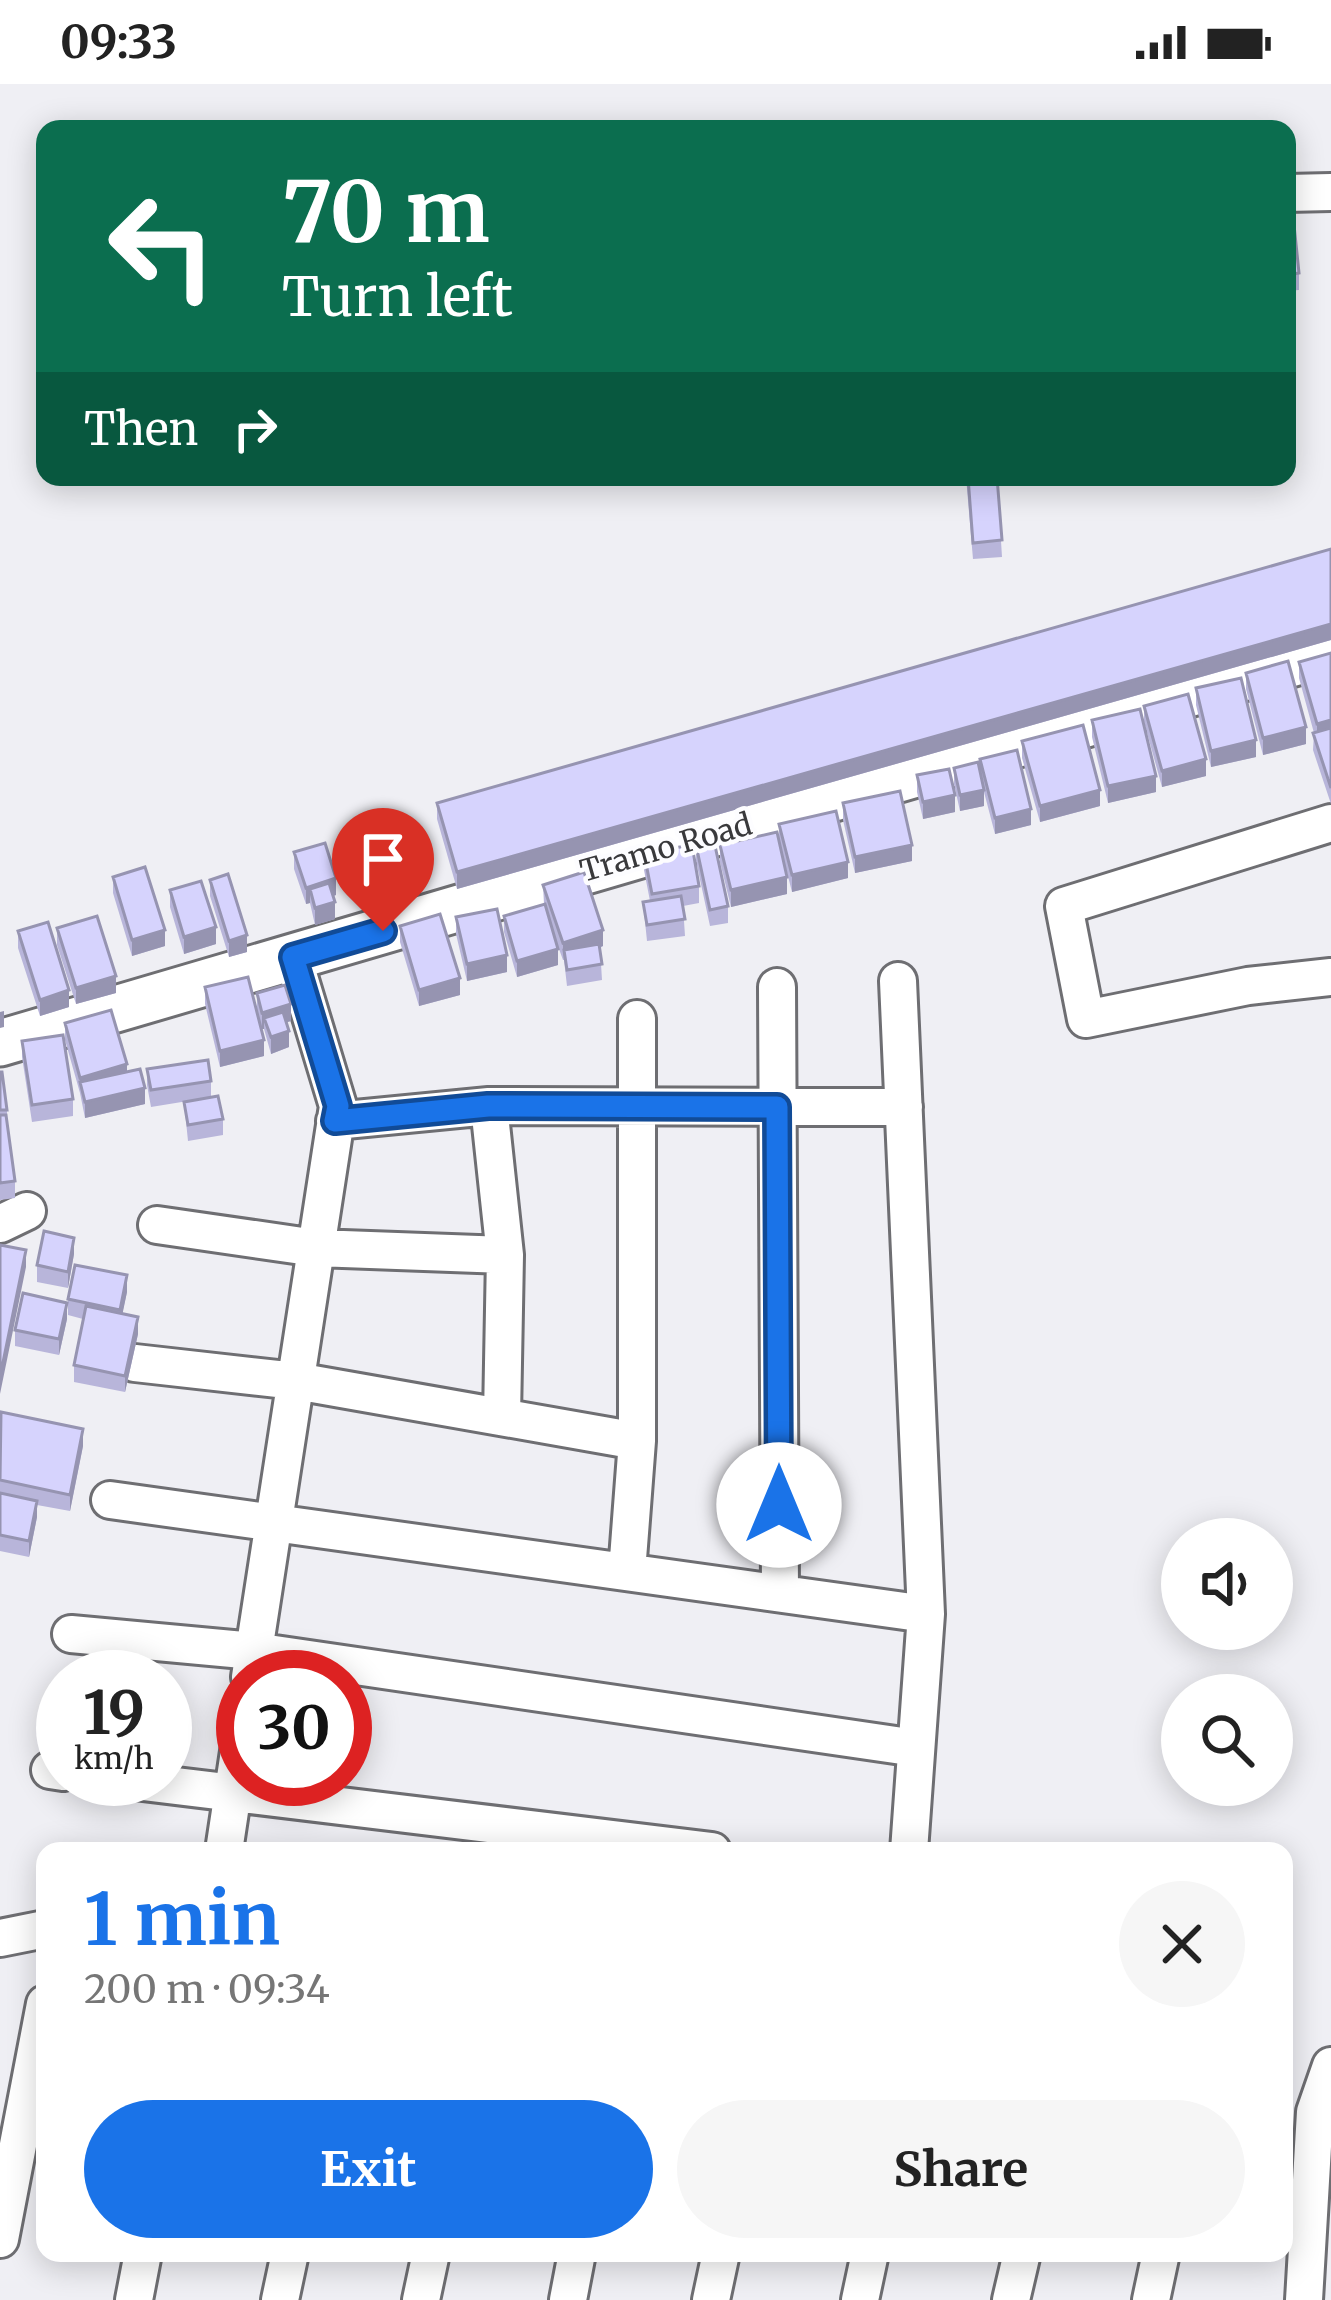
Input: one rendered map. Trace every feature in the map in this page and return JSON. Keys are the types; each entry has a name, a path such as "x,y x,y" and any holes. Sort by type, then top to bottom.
{"street":[{"path":"1296,193 1331,192"},
{"name":"Tramo Road","path":"0,1043 1331,652"},
{"path":"1331,824 1064,906 1086,1018 1248,986 1331,977"},
{"path":"254,1650 338,1106 293,957"},
{"path":"898,981 926,1614 910,1842"},
{"path":"777,987 780,1593"},
{"path":"627,1572 637,1441 637,1019"},
{"path":"335,1121 488,1106 904,1107"},
{"path":"488,1106 505,1255 502,1417"},
{"path":"157,1225 316,1248 505,1255"},
{"path":"135,1363 296,1381 637,1441"},
{"path":"110,1500 926,1614"},
{"path":"71,1634 216,1658"},
{"path":"372,1679 916,1748"},
{"path":"225,1842 230,1806"},
{"path":"340,1806 638,1842"},
{"path":"0,1938 36,1931"},
{"path":"0,2239 36,2051"},
{"path":"1304,2300 1322,2197 1315,2111 1331,2066"},
{"path":"134,2300 141,2262"},
{"path":"280,2300 288,2262"},
{"path":"421,2300 429,2262"},
{"path":"568,2300 575,2262"},
{"path":"711,2300 719,2262"},
{"path":"860,2300 868,2262"},
{"path":"1011,2300 1020,2262"},
{"path":"1151,2300 1159,2262"}],"building":[{"path":"969,486 998,486 1002,540 973,543"},
{"path":"1331,549 1331,624 457,872 437,803"},
{"path":"1331,653 1331,720 1317,724 1299,662"},
{"path":"1288,661 1306,727 1263,738 1246,673"},
{"path":"1241,678 1256,740 1211,751 1196,688"},
{"path":"1188,694 1206,759 1162,771 1144,706"},
{"path":"1140,709 1156,776 1108,786 1092,720"},
{"path":"1083,725 1100,790 1040,806 1022,741"},
{"path":"1331,728 1331,788 1313,733"},
{"path":"1017,750 1031,809 995,818 980,759"},
{"path":"978,762 984,790 960,795 954,768"},
{"path":"949,769 955,795 923,802 917,775"},
{"path":"900,791 912,845 855,857 843,803"},
{"path":"836,811 848,862 792,875 779,824"},
{"path":"777,832 787,877 731,890 720,845"},
{"path":"714,841 728,906 710,910 696,845"},
{"path":"325,843 336,878 306,888 294,852"},
{"path":"692,845 699,886 652,894 644,853"},
{"path":"145,867 165,930 132,940 113,877"},
{"path":"584,872 603,930 563,943 543,885"},
{"path":"228,874 247,935 229,941 210,880"},
{"path":"201,881 216,927 184,937 170,890"},
{"path":"329,883 335,902 315,908 310,889"},
{"path":"681,896 685,919 647,925 643,902"},
{"path":"545,904 558,949 517,961 504,916"},
{"path":"497,909 507,955 467,964 456,917"},
{"path":"440,914 460,978 419,990 400,926"},
{"path":"97,916 116,976 76,988 57,928"},
{"path":"48,922 69,990 40,1000 18,931"},
{"path":"599,944 602,964 567,970 564,950"},
{"path":"248,977 264,1040 220,1051 205,987"},
{"path":"285,985 291,1004 262,1013 257,993"},
{"path":"111,1010 127,1064 80,1078 65,1023"},
{"path":"283,1012 289,1031 271,1037 264,1018"},
{"path":"63,1035 73,1099 32,1105 22,1041"},
{"path":"208,1060 211,1081 151,1090 147,1069"},
{"path":"140,1069 145,1088 85,1102 80,1082"},
{"path":"2,1072 7,1110 0,1110"},
{"path":"218,1096 223,1119 188,1125 184,1102"},
{"path":"0,1115 6,1115 15,1181 0,1183"},
{"path":"44,1231 74,1238 68,1272 37,1265"},
{"path":"0,1245 26,1250 0,1377"},
{"path":"75,1265 127,1275 120,1310 68,1299"},
{"path":"23,1293 67,1303 59,1339 15,1330"},
{"path":"86,1306 138,1317 125,1376 74,1365"},
{"path":"1,1412 83,1429 70,1495 0,1480"},
{"path":"0,1493 37,1501 29,1541 0,1535"}],"route":[{"path":"383,931 293,957 338,1106 335,1121 488,1106 777,1107 779,1505"}]}
